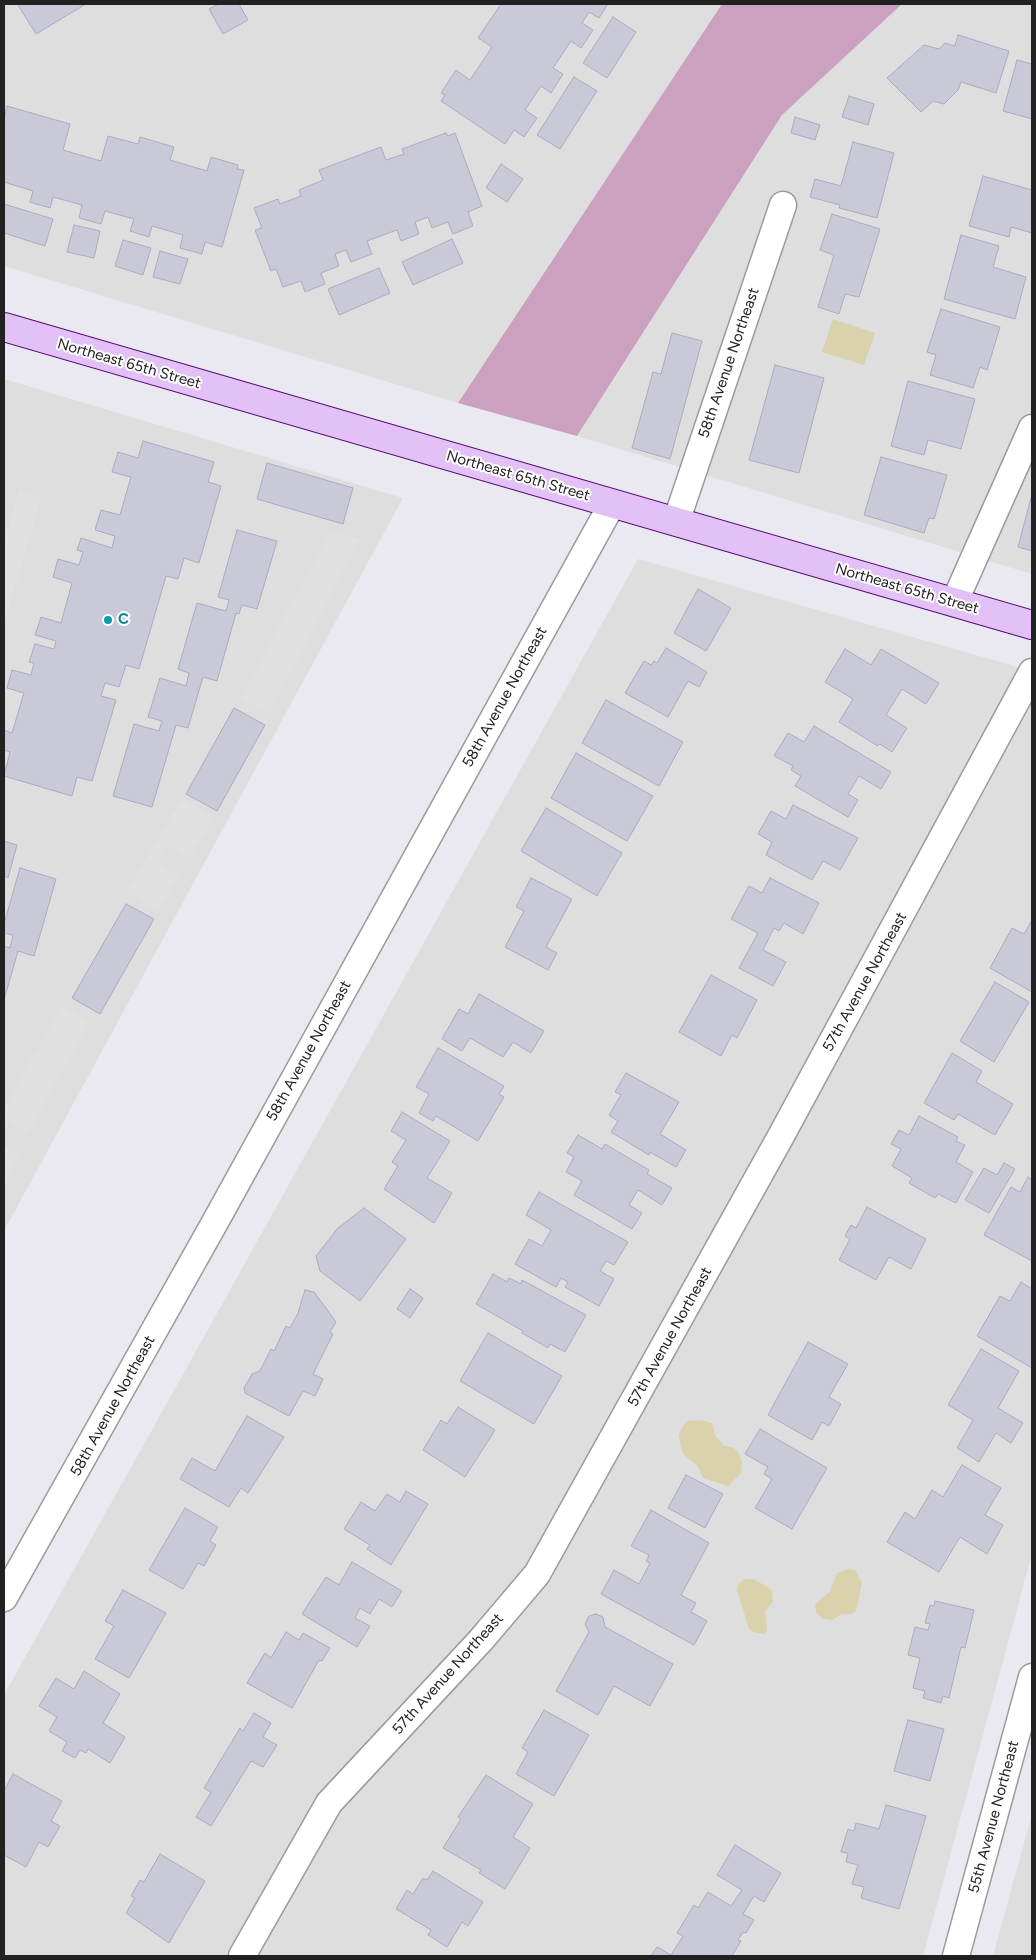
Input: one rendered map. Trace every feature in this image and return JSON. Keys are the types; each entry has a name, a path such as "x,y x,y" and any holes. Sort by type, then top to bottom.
{"main road":[{"name":"Northeast 65th Street","path":"4,327 1032,625"}],"street":[{"name":"58th Avenue Northeast","path":"676,522 783,205"},
{"path":"954,603 1032,428"},
{"name":"58th Avenue Northeast","path":"4,1598 612,504"},
{"name":"57th Avenue Northeast","path":"242,1956 329,1803 480,1640 537,1574 782,1136 1032,672"},
{"name":"55th Avenue Northeast","path":"956,1956 1032,1677"}],"shaded area":[{"path":"4,4 722,4 458,403 4,266"},
{"path":"722,4 902,4 782,115 577,436 458,403"},
{"path":"902,4 1032,4 1032,574 577,436 782,115"},
{"path":"833,319 875,333 864,365 822,352"},
{"path":"4,379 403,498 4,1231"},
{"path":"19,490 42,497 4,623 4,542"},
{"path":"331,530 360,540 269,713 240,699"},
{"path":"638,559 1032,671 1032,1554 923,1956 4,1956 4,1695"},
{"path":"182,799 214,818 189,858 167,846 158,863 179,876 158,911 126,892"},
{"path":"61,1006 90,1022 28,1133 4,1120 4,1109"},
{"path":"4,1147 20,1155 4,1184"},
{"path":"701,1420 712,1423 716,1437 725,1446 734,1448 739,1453 742,1463 741,1473 728,1486 703,1478 698,1466 684,1455 681,1448 679,1435 682,1427 688,1421"},
{"path":"848,1569 855,1570 862,1583 856,1611 851,1614 842,1614 832,1620 823,1619 816,1613 815,1604 830,1592 837,1573"},
{"path":"744,1579 754,1579 772,1590 773,1602 765,1611 767,1630 764,1634 753,1632 749,1629 737,1590 738,1585"},
{"path":"1032,1814 1032,1956 993,1956"}],"building":[{"path":"86,4 36,34 18,5"},
{"path":"219,4 239,4 248,20 223,34 209,9"},
{"path":"501,4 608,4 599,18 589,12 582,23 593,30 581,48 571,41 553,68 563,74 551,93 541,86 525,110 537,118 524,137 514,130 505,144 441,101 445,95 441,93 456,70 470,80 492,47 478,38"},
{"path":"613,17 636,32 607,78 583,63"},
{"path":"958,35 1009,51 996,93 961,82 958,90 944,104 933,101 921,112 887,78 924,45 939,49 945,43 955,46"},
{"path":"1017,60 1032,64 1032,119 1003,111"},
{"path":"574,77 597,91 560,149 537,135"},
{"path":"849,96 874,104 868,125 842,117"},
{"path":"7,106 70,124 63,150 101,161 108,136 138,144 140,137 174,147 170,160 207,171 211,157 238,165 237,169 244,170 222,247 205,242 202,254 180,248 183,235 152,226 149,237 130,231 134,219 105,211 101,224 79,218 82,205 53,197 50,208 30,202 33,191 4,182 4,119"},
{"path":"795,117 820,125 815,140 791,133"},
{"path":"446,133 448,136 455,133 482,206 468,212 473,226 453,234 448,222 432,228 428,217 415,222 419,234 401,241 397,230 367,241 372,254 351,262 346,250 335,254 339,266 321,273 325,284 305,292 301,281 283,287 276,269 271,271 255,230 262,228 254,208 278,199 280,204 301,196 299,190 323,180 319,170 381,147 386,160 404,154 402,149"},
{"path":"853,142 894,153 877,218 839,208 840,205 810,197 815,179 841,186"},
{"path":"501,164 523,179 507,202 486,188"},
{"path":"983,176 1032,190 1032,233 1011,227 1009,237 969,226"},
{"path":"4,204 53,219 45,246 4,233"},
{"path":"832,214 880,229 859,297 845,294 839,314 818,307 834,255 820,250"},
{"path":"74,225 100,231 94,258 67,252"},
{"path":"961,235 999,246 993,267 1026,277 1015,319 944,299"},
{"path":"452,239 463,263 413,285 402,262"},
{"path":"123,240 151,248 143,275 115,266"},
{"path":"160,251 188,259 180,284 153,277"},
{"path":"379,268 390,293 339,315 328,289"},
{"path":"941,309 1000,327 987,370 980,367 973,388 930,375 936,355 927,352"},
{"path":"672,333 702,341 670,459 632,448 653,372 661,374"},
{"path":"775,365 824,378 799,473 749,460"},
{"path":"908,381 975,399 961,449 928,440 924,455 891,446"},
{"name":"C","path":"143,441 214,462 208,482 221,486 199,563 184,558 178,579 166,576 139,669 126,665 119,687 105,683 101,696 116,700 92,781 77,777 72,796 4,776 10,752 4,750 4,730 12,733 24,693 7,688 12,670 31,675 34,663 29,662 35,644 54,649 56,641 35,635 41,617 61,623 72,583 53,577 58,559 79,565 83,552 77,550 81,538 112,548 115,536 95,530 101,510 120,515 131,477 112,472 118,452 138,458"},
{"path":"881,457 947,475 934,519 929,518 924,533 864,515"},
{"path":"267,463 353,488 343,524 257,499"},
{"path":"1032,499 1032,551 1018,547"},
{"path":"237,530 277,541 257,609 242,605 239,614 236,613 217,681 203,677 188,728 176,725 152,807 113,796 134,724 159,731 162,721 148,717 160,678 186,686 189,673 178,669 197,603 226,611 229,600 218,597"},
{"path":"698,589 731,608 706,651 674,633"},
{"path":"666,648 707,672 699,687 688,681 668,717 625,693 644,661 651,665 654,661 657,663"},
{"path":"845,649 871,665 881,649 939,683 926,704 902,689 886,715 907,728 892,752 880,744 878,746 839,722 853,699 825,682"},
{"path":"606,700 683,742 659,786 582,743"},
{"path":"234,708 265,725 217,811 186,794"},
{"path":"814,726 891,772 881,789 859,776 848,794 858,800 848,817 795,786 801,776 791,770 793,766 774,756 788,733 804,742"},
{"path":"576,753 653,796 627,841 551,798"},
{"path":"793,805 858,838 840,870 823,861 812,880 766,855 772,842 758,834 771,811 786,819"},
{"path":"546,808 622,853 597,896 521,851"},
{"path":"4,841 17,845 8,878 4,876"},
{"path":"20,868 56,879 34,956 18,951 4,1000 4,946 10,948 13,935 4,933 4,924"},
{"path":"531,878 572,899 546,947 557,953 548,970 505,947 524,911 516,907"},
{"path":"770,878 819,903 803,934 784,923 779,931 774,928 763,950 786,962 773,986 739,968 758,933 731,919 749,886 762,893"},
{"path":"126,904 154,919 100,1014 72,998"},
{"path":"1032,920 1032,992 990,968 1012,928 1024,934"},
{"path":"711,975 757,1000 737,1038 732,1035 721,1056 679,1032"},
{"path":"995,982 1029,1002 994,1062 960,1041"},
{"path":"479,994 544,1031 531,1053 513,1042 503,1057 470,1038 462,1051 442,1039 459,1009 468,1014"},
{"path":"438,1048 504,1086 499,1094 504,1097 478,1141 436,1116 433,1121 419,1113 429,1094 416,1087"},
{"path":"952,1053 982,1071 976,1082 1013,1104 995,1135 958,1114 954,1120 924,1103"},
{"path":"626,1073 679,1102 660,1134 686,1150 676,1167 650,1152 649,1155 611,1132 618,1121 609,1115 621,1095 615,1092"},
{"path":"402,1112 450,1141 427,1178 452,1193 434,1223 384,1189 398,1166 392,1162 406,1140 391,1131"},
{"path":"919,1116 958,1137 956,1141 965,1145 956,1162 973,1172 956,1203 938,1194 935,1198 909,1183 912,1178 892,1166 901,1149 891,1144 899,1130 909,1135"},
{"path":"578,1135 602,1149 605,1144 649,1170 647,1174 672,1188 662,1205 638,1190 629,1205 642,1213 632,1229 574,1195 582,1181 566,1172 574,1157 567,1153"},
{"path":"1004,1163 1015,1169 989,1213 965,1200 984,1168 997,1175"},
{"path":"1028,1177 1032,1180 1032,1261 984,1235 1011,1187 1020,1192"},
{"path":"539,1192 628,1242 614,1265 606,1261 600,1271 614,1279 599,1306 565,1287 568,1282 561,1278 556,1287 515,1264 529,1239 542,1246 551,1230 526,1215"},
{"path":"867,1207 926,1239 911,1269 889,1257 876,1280 839,1260 850,1239 845,1236 851,1225 856,1228"},
{"path":"364,1208 406,1239 360,1301 320,1271 316,1256 338,1228"},
{"path":"493,1274 507,1282 509,1278 521,1284 522,1280 586,1315 565,1352 550,1344 548,1348 476,1304"},
{"path":"1021,1282 1032,1289 1032,1368 977,1336 1000,1296 1010,1301"},
{"path":"410,1289 423,1298 410,1318 397,1309"},
{"path":"305,1290 314,1292 336,1322 330,1332 333,1334 313,1374 323,1379 315,1396 303,1391 289,1416 245,1393 244,1388 252,1374 260,1371 271,1349 274,1351 286,1326 290,1328 298,1313"},
{"path":"488,1333 562,1376 534,1424 460,1381"},
{"path":"808,1342 848,1364 829,1397 841,1404 829,1426 822,1422 812,1440 768,1415"},
{"path":"981,1349 1019,1371 998,1408 1023,1423 1011,1443 996,1433 979,1462 957,1448 973,1420 948,1405"},
{"path":"458,1407 495,1430 465,1477 423,1450 441,1420 447,1424"},
{"path":"247,1416 284,1437 248,1493 241,1488 229,1507 180,1479 192,1458 215,1471"},
{"path":"760,1429 827,1468 792,1529 755,1508 772,1479 764,1474 768,1467 745,1454"},
{"path":"962,1465 1001,1488 985,1515 1003,1525 987,1554 960,1537 939,1572 887,1542 905,1512 915,1519 932,1490 943,1497"},
{"path":"686,1475 723,1494 705,1528 668,1508"},
{"path":"406,1491 428,1504 391,1565 367,1549 370,1545 344,1529 361,1502 375,1511 387,1494 400,1502"},
{"path":"185,1508 218,1527 210,1541 216,1545 204,1566 198,1563 183,1589 149,1570"},
{"path":"651,1510 709,1543 681,1595 696,1603 691,1612 707,1621 694,1645 601,1594 614,1570 639,1584 650,1563 646,1561 649,1555 631,1546"},
{"path":"352,1562 402,1591 392,1607 379,1599 370,1614 360,1608 355,1618 370,1626 357,1647 302,1614 326,1577 339,1585"},
{"path":"123,1590 166,1613 129,1678 95,1659 114,1626 105,1621"},
{"path":"935,1601 974,1610 965,1648 961,1647 949,1698 943,1696 941,1703 923,1698 925,1691 913,1688 920,1658 908,1655 915,1627 928,1630 930,1624 925,1623 930,1605 934,1606"},
{"path":"596,1614 603,1617 605,1627 673,1664 650,1706 614,1686 598,1715 556,1691 589,1632 585,1624 589,1616"},
{"path":"286,1632 299,1640 303,1633 330,1648 322,1661 319,1660 292,1708 247,1683 265,1653 271,1658"},
{"path":"84,1671 120,1694 103,1723 125,1737 110,1763 88,1749 86,1753 80,1750 75,1758 62,1751 67,1742 49,1731 57,1717 39,1706 56,1678 74,1689"},
{"path":"544,1710 589,1735 554,1796 516,1774 528,1752 522,1748"},
{"path":"254,1713 271,1723 263,1737 277,1745 263,1767 251,1761 211,1826 196,1817 211,1792 204,1788 240,1728 243,1731"},
{"path":"908,1720 944,1729 930,1781 894,1771"},
{"path":"13,1774 62,1801 51,1821 60,1826 48,1847 39,1842 26,1867 4,1855 4,1791"},
{"path":"486,1775 533,1804 513,1837 530,1848 505,1889 479,1873 481,1870 443,1848 461,1819 458,1817"},
{"path":"886,1805 926,1816 899,1909 861,1898 864,1887 852,1884 858,1865 846,1862 848,1853 841,1852 848,1829 854,1831 856,1823 879,1829"},
{"path":"735,1845 781,1873 764,1902 754,1896 743,1914 754,1920 746,1933 743,1932 738,1940 741,1941 732,1956 651,1956 657,1947 671,1955 683,1936 677,1933 694,1905 698,1908 708,1892 731,1906 742,1890 717,1875"},
{"path":"160,1854 205,1881 169,1943 126,1913 135,1898 131,1896 140,1880 144,1882"},
{"path":"433,1871 483,1902 468,1926 462,1922 447,1947 428,1935 431,1930 396,1909 407,1890 413,1894 423,1878 427,1880"}],"place":[{"name":"C","path":"108,620"}]}
